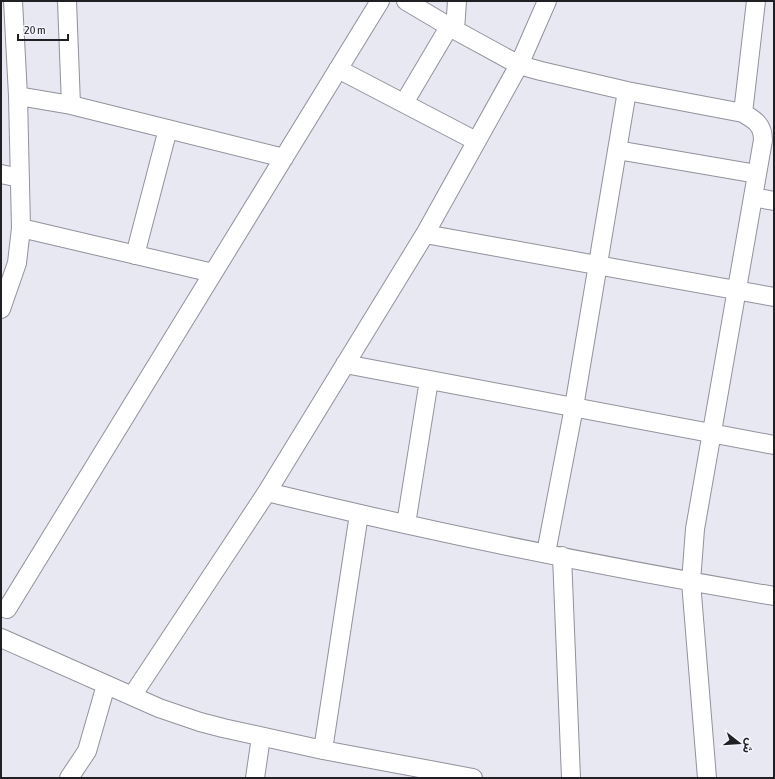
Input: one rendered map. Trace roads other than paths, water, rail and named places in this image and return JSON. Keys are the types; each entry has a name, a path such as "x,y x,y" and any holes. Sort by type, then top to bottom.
{"street":[{"path":"1,309 17,263 21,228 18,96 13,1"},
{"path":"67,1 72,105"},
{"path":"3,612 380,1"},
{"path":"406,1 452,29 519,65 627,91 743,113 759,124 763,132 757,174 698,510 691,582 707,778"},
{"path":"404,103 452,29 456,1"},
{"path":"132,696 267,492 425,234 519,65 547,1"},
{"path":"743,113 756,1"},
{"path":"338,69 476,141"},
{"path":"571,778 554,554 574,407 627,91"},
{"path":"18,96 72,105 284,158"},
{"path":"135,255 168,129"},
{"path":"617,150 757,174"},
{"path":"1,174 20,178"},
{"path":"753,197 774,201"},
{"path":"21,228 213,273"},
{"path":"425,234 774,297"},
{"path":"345,364 774,445"},
{"path":"406,524 429,380"},
{"path":"267,492 406,524 691,582 774,596"},
{"path":"323,750 359,514"},
{"path":"1,638 180,716 261,737 473,778"},
{"path":"83,778 87,751 106,684"},
{"path":"255,778 261,737"},
{"path":"69,778 87,751"}]}
